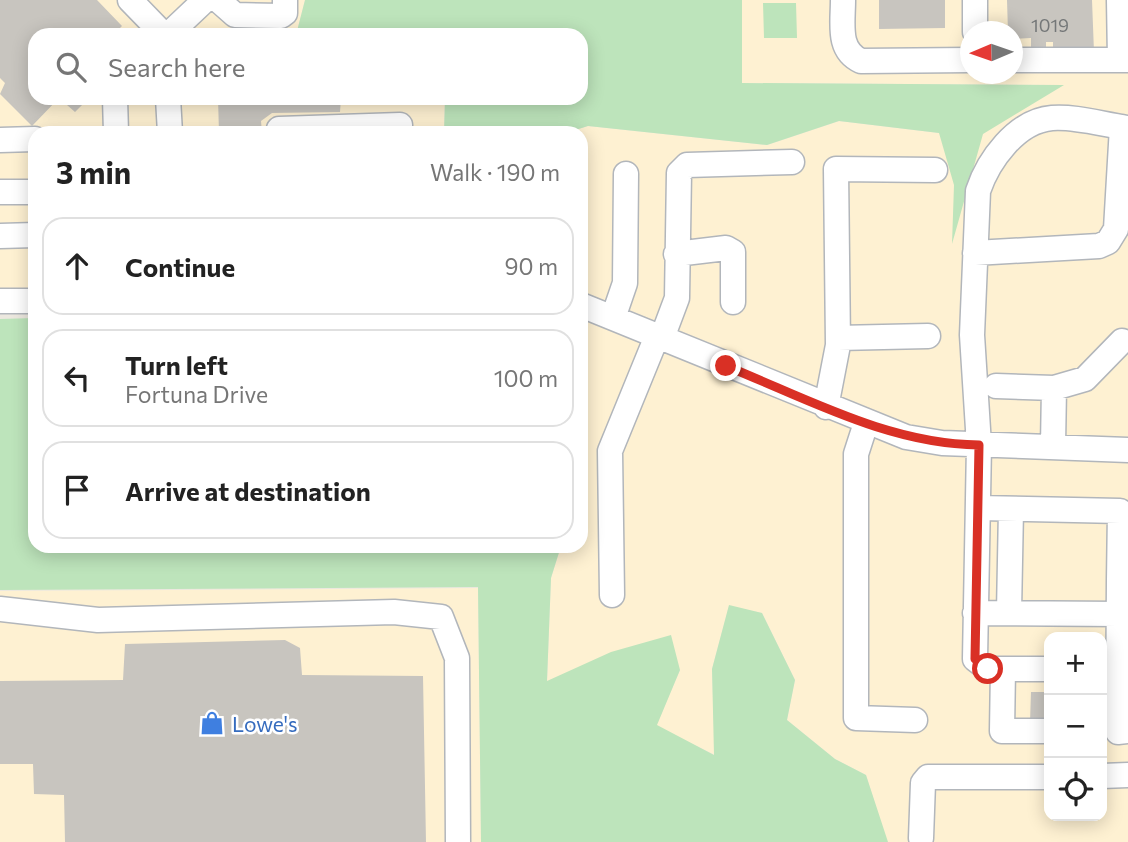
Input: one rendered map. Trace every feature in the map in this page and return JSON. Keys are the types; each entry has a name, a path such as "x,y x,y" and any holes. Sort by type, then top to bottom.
{"street":[{"path":"130,0 153,28"},
{"path":"160,28 205,0"},
{"path":"218,0 234,15 281,16 285,13 285,0"},
{"path":"843,0 843,45 850,56 861,61 960,60"},
{"path":"975,0 975,21"},
{"path":"1023,60 1124,60 1119,0"},
{"path":"115,105 116,126"},
{"path":"168,105 170,126"},
{"path":"975,253 1099,246 1108,242 1116,229 1125,128 1052,118 1027,125 999,152 983,175 978,191 975,253 972,335 979,445 975,659 988,669 1044,669"},
{"path":"370,126 400,126"},
{"path":"0,140 28,139"},
{"path":"612,595 610,451 677,298 679,173 687,165 792,162"},
{"path":"826,407 838,338 836,169 935,170"},
{"path":"613,318 625,283 626,174"},
{"path":"0,192 28,192"},
{"path":"0,236 28,235"},
{"path":"676,254 726,248 733,252 733,302"},
{"path":"0,301 28,301"},
{"path":"588,308 826,407 906,437 942,443 1053,445 1128,450"},
{"path":"838,338 928,336"},
{"path":"996,386 1054,388 1085,379 1122,341"},
{"path":"1053,445 1054,388"},
{"path":"866,423 856,454 856,718 915,720"},
{"path":"978,508 1120,511 1124,580 1110,669 1116,731"},
{"path":"1009,612 1011,509"},
{"path":"0,609 98,620 394,612 441,617 457,658 458,842"},
{"path":"975,613 1119,614"},
{"path":"1003,669 1002,731 1044,731"},
{"path":"1107,776 1128,775"},
{"path":"921,838 923,783 928,777 1044,777"}],"shaded area":[{"path":"0,0 305,0 298,28 28,28 28,105 445,105 444,126 28,126 28,302 0,302"},
{"path":"742,0 1128,0 1128,842 887,842 866,775 835,759 787,720 795,680 762,613 729,606 712,669 715,755 656,726 680,670 547,682 551,578 559,553 588,553 588,126 767,145 839,121 939,133 1063,85 742,83"},
{"path":"478,588 481,842 0,842 0,591"}],"green space":[{"path":"305,0 742,0 742,83 1064,85 983,134 952,244 954,185 939,133 839,121 767,145 588,126 444,126 445,105 588,105 588,28 298,28"},
{"path":"763,3 796,3 797,38 764,38"},
{"path":"28,318 28,553 559,553 551,578 547,681 611,652 671,635 680,670 657,725 714,755 712,669 729,605 762,613 795,680 787,720 835,759 866,775 888,842 481,842 478,587 0,590 0,319"}],"building":[{"path":"0,0 97,0 122,26 28,28 28,105 52,105 32,126 0,94 5,83 0,78"},
{"path":"879,0 945,0 945,28 879,29"},
{"path":"1007,0 1092,0 1094,52 1053,53 1053,42 1046,42 1046,51 1031,51 1031,38 1023,38 1023,21 1008,21"},
{"path":"67,105 82,105 75,112"},
{"path":"218,105 340,105 340,112 272,113 261,121 261,126 219,126"},
{"name":"Lowe's","path":"285,640 300,648 302,675 423,676 426,842 65,842 64,795 34,794 33,764 0,764 0,681 123,680 125,644"},
{"path":"1031,692 1044,692 1044,723 1030,723"}],"place":[{"name":"Lowe's","path":"212,723"}],"route":[{"path":"726,366 906,437 979,445 975,659 988,669"}]}
